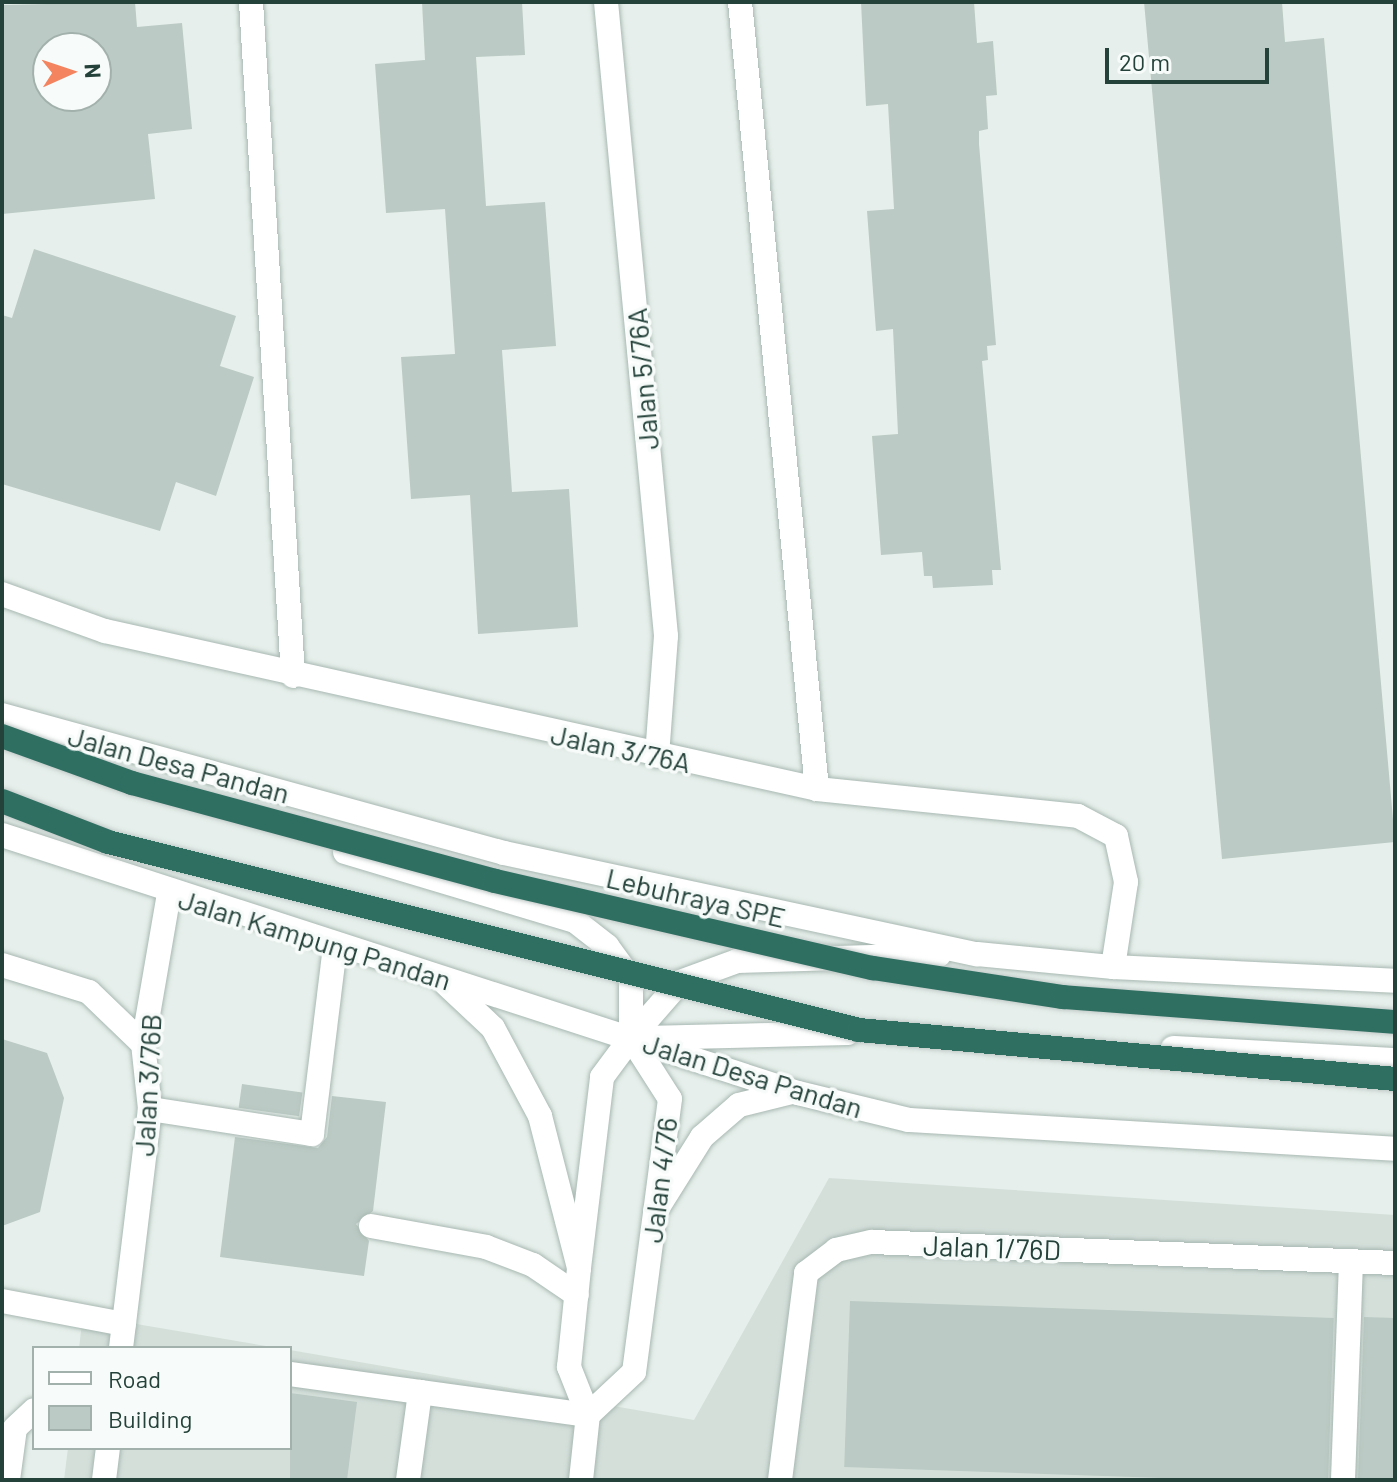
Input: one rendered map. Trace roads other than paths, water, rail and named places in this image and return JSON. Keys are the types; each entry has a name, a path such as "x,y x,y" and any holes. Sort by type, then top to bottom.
{"highway":[{"name":"Lebuhraya SPE","path":"2,736 132,783 495,881 873,968 1063,997 1395,1022"},
{"path":"2,801 108,842 859,1030 1395,1079"}],"street":[{"path":"251,2 293,676"},
{"name":"Jalan 5/76A","path":"606,2 666,636 657,756"},
{"path":"740,2 817,789"},
{"name":"Jalan 3/76A","path":"2,594 105,631 657,756 817,789 1078,816 1116,836 1126,882 1113,967"},
{"name":"Jalan Desa Pandan","path":"2,715 504,853 977,954 1113,967 1395,981"},
{"path":"2,747 575,921 607,946 631,979 631,1038"},
{"name":"Jalan Kampung Pandan","path":"2,835 169,894 631,1038"},
{"name":"Jalan 3/76B","path":"2,1301 122,1336 150,1109 143,1044 169,894"},
{"path":"150,1109 312,1134 335,946"},
{"path":"581,1480 588,1415 569,1367 579,1268 602,1077 631,1038 680,982 737,961 977,954"},
{"path":"2,965 89,992 143,1044"},
{"path":"439,978 493,1028 540,1116 579,1268"},
{"name":"Jalan Desa Pandan","path":"631,1038 785,1031 1005,1037 1395,1060"},
{"name":"Jalan Desa Pandan","path":"631,1038 798,1093 909,1120 1395,1149"},
{"name":"Jalan 4/76","path":"588,1415 634,1372 670,1099 631,1038"},
{"path":"655,1212 702,1137 739,1105 781,1091 798,1093"},
{"path":"371,1226 486,1247 533,1265 577,1295"},
{"name":"Jalan 1/76D","path":"780,1480 806,1273 836,1250 872,1242 1395,1263"},
{"path":"1343,1480 1351,1262"},
{"path":"292,1374 588,1415"},
{"path":"408,1480 420,1392"},
{"path":"8,1480 15,1428 32,1412"},
{"path":"104,1480 108,1450"}]}
